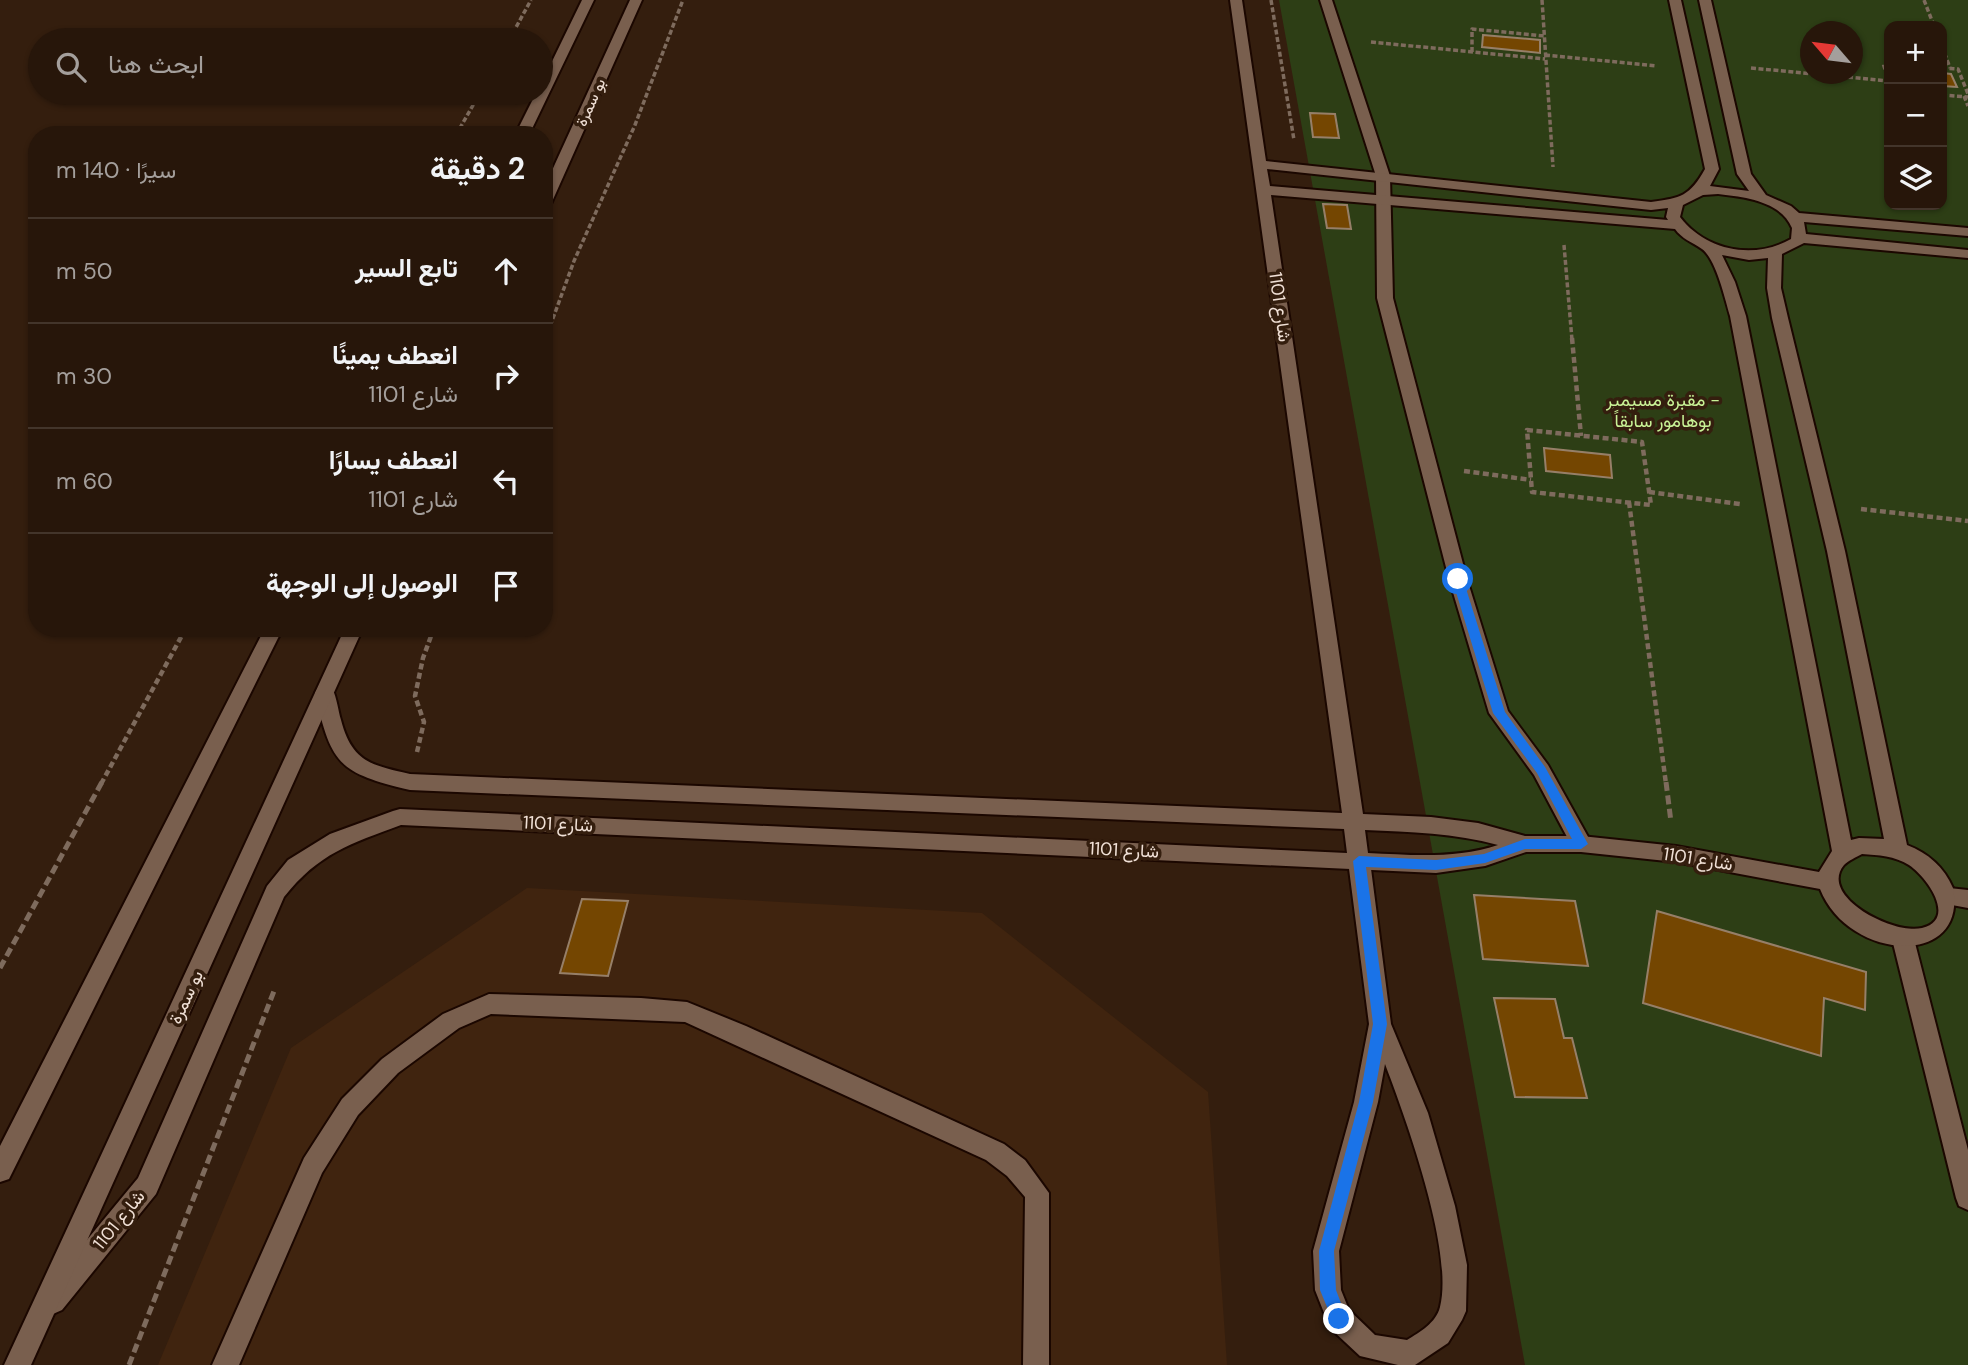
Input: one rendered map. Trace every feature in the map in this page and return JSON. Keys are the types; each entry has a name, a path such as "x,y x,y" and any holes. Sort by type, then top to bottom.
{"street":[{"path":"553,73 588,0"},
{"name":"بو سمرة","path":"553,184 636,0"},
{"name":"شارع 1101","path":"1236,0 1380,1024 1416,1114 1443,1206 1454,1265 1454,1311 1439,1334 1410,1354 1392,1358 1369,1347 1339,1319 1328,1290 1326,1251 1366,1102 1380,1024"},
{"path":"1326,0 1383,176 1386,199 1382,267 1385,298 1458,579 1499,713 1541,770 1581,844"},
{"path":"1675,0 1712,169 1700,191"},
{"path":"1705,0 1744,174 1759,196"},
{"path":"527,126 537,105"},
{"path":"1260,164 1651,206 1677,202 1700,191 1739,191 1776,203 1793,217 1801,232 1799,238 1788,248 1775,254 1754,255 1710,247 1685,233 1677,225 1673,217 1677,202"},
{"path":"1264,190 1677,225"},
{"path":"1793,217 1968,232"},
{"path":"1799,238 1968,254"},
{"path":"1710,247 1728,282 1738,316 1843,851"},
{"path":"1775,254 1774,288 1780,318 1825,505 1898,850"},
{"path":"0,1171 269,637"},
{"name":"بو سمرة","path":"17,1365 350,637"},
{"name":"شارع 1101","path":"325,693 333,733 341,754 368,773 410,782 1455,827 1525,844 1581,844 1676,854 1828,881"},
{"name":"شارع 1101","path":"37,1320 147,1186 275,892 296,866 337,840 400,817 1436,865 1485,859 1525,844"},
{"path":"1859,846 1898,850 1931,870 1959,898 1948,924 1937,933 1922,938 1903,939 1877,932 1853,918 1840,906 1828,881 1834,858 1843,851 1859,846"},
{"path":"1903,939 1968,1198"},
{"path":"225,1365 313,1166 350,1107 390,1066 451,1020 489,1004 641,1008 687,1013 738,1033 995,1152 1016,1168 1037,1194 1035,1365"}],"path":[{"path":"516,28 531,0"},
{"path":"553,318 574,261 635,125 683,0"},
{"path":"1271,0 1299,168"},
{"path":"1542,0 1556,196"},
{"path":"1924,0 1932,21"},
{"path":"1472,52 1472,29 1545,36"},
{"path":"1339,39 1689,68"},
{"path":"1947,60 1950,68 1958,69 1966,85 1968,106"},
{"path":"1719,65 1884,81"},
{"path":"1947,94 1967,96"},
{"path":"461,126 473,105"},
{"path":"1561,214 1581,436"},
{"path":"1527,430 1642,442 1651,505 1532,492 1531,480 1527,430"},
{"path":"1428,466 1531,480"},
{"path":"1649,492 1776,508"},
{"path":"1629,502 1676,854"},
{"path":"1825,505 1968,521"},
{"path":"0,968 181,637"},
{"path":"410,782 425,722 415,696 431,637"},
{"path":"129,1365 276,986"}],"shaded area":[{"path":"527,888 982,913 1208,1092 1227,1365 158,1365 291,1048"}],"green space":[{"name":"مقبرة مسيمير - بوهامور سابقاً","path":"1279,0 1968,0 1968,1365 1525,1365"}],"building":[{"path":"1483,35 1540,40 1540,53 1482,47"},
{"path":"1947,74 1951,74 1957,87 1947,86"},
{"path":"1310,113 1335,114 1339,138 1313,137"},
{"path":"1323,204 1347,205 1351,229 1327,228"},
{"path":"1544,448 1610,455 1612,478 1546,471"},
{"path":"1474,895 1575,901 1588,966 1483,959"},
{"path":"582,899 628,901 608,976 560,973"},
{"path":"1657,911 1866,972 1865,1010 1824,998 1821,1056 1643,1003"},
{"path":"1494,998 1555,999 1564,1038 1572,1038 1587,1098 1515,1097"}],"route":[{"path":"1339,1319 1328,1290 1326,1251 1366,1102 1380,1024 1359,861 1436,865 1485,859 1525,844 1581,844 1541,770 1499,713 1458,579"}]}
